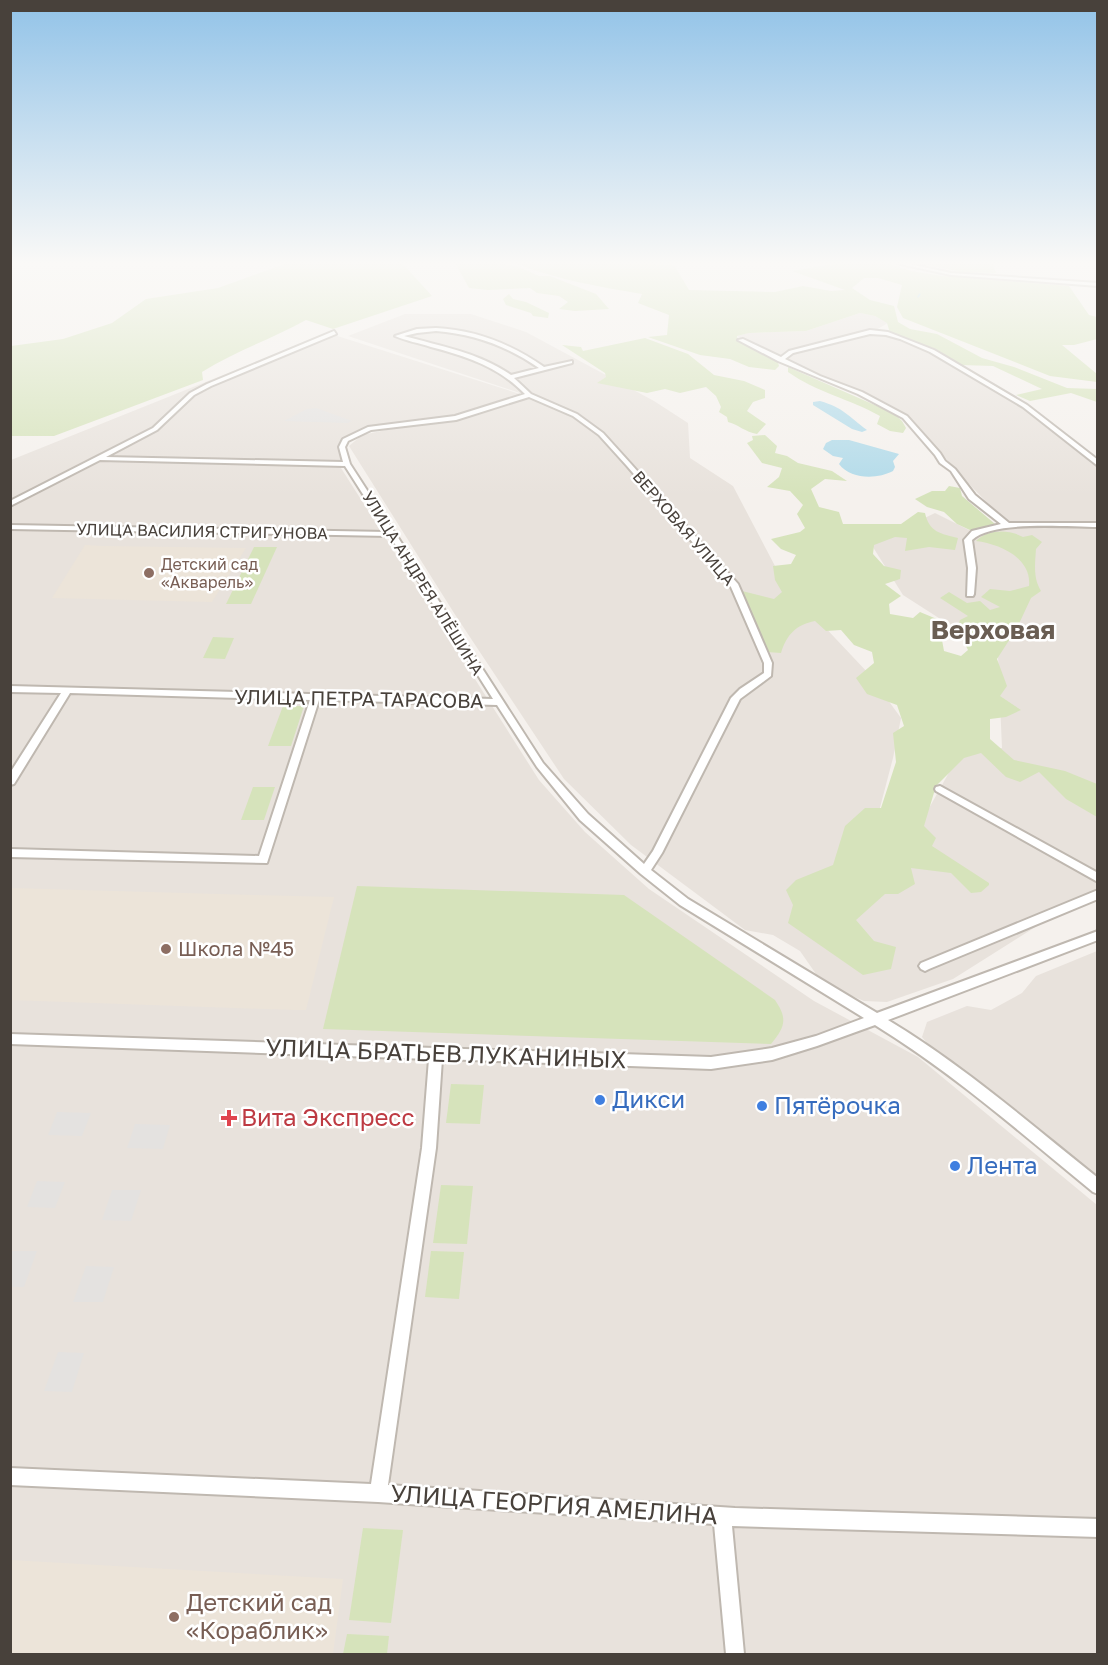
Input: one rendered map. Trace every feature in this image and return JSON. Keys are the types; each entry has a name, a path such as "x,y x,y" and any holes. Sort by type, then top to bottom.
{"street":[{"path":"10,504 102,459 110,452 155,429 192,394 316,341"},
{"path":"102,459 347,464 342,447 345,440 370,428 456,418 529,395 498,368 414,341"},
{"path":"490,341 508,346 544,369"},
{"path":"742,341 780,360 860,393 905,417 938,454 942,462 953,470 972,497 1007,525"},
{"path":"780,360 791,352 836,341"},
{"path":"906,341 932,351 1026,406 1098,464"},
{"path":"510,377 570,362"},
{"name":"ВЕРХОВАЯ УЛИЦА","path":"529,395 575,414 601,434 629,465 735,586 768,663 768,674 736,698 657,853 645,871"},
{"name":"УЛИЦА АНДРЕЯ АЛЁШИНА","path":"347,464 394,534 498,702"},
{"path":"970,594 972,568 968,540 975,533 1007,525 1098,525"},
{"name":"УЛИЦА ВАСИЛИЯ СТРИГУНОВА","path":"10,527 394,534"},
{"name":"УЛИЦА ПЕТРА ТАРАСОВА","path":"10,689 498,702 540,765 584,817 645,871 684,902 781,963 875,1017"},
{"path":"10,782 68,690"},
{"path":"10,853 263,860 315,698"},
{"path":"940,789 1098,878"},
{"path":"925,966 1098,894"},
{"name":"УЛИЦА БРАТЬЕВ ЛУКАНИНЫХ","path":"10,1039 711,1063 772,1054 817,1041 1098,934"},
{"path":"875,1017 916,1044 980,1092 1098,1187"},
{"path":"378,1493 429,1148 436,1053"},
{"name":"УЛИЦА ГЕОРГИЯ АМЕЛИНА","path":"10,1476 378,1493 722,1516 1098,1528"},
{"path":"722,1516 735,1654"}],"shaded area":[{"path":"309,341 352,341 523,395 455,417 371,427 352,434 341,442 339,447 342,455 341,468 539,780 585,832 649,889 814,1001 918,1057 1097,1205 1097,1654 11,1654 11,460"},
{"path":"362,341 542,341 654,401 688,423 690,458 733,486 785,585 869,674 901,718 893,758 862,876 919,826 961,751 1002,748 998,656 903,595 871,544 935,513 977,534 1012,528 909,417 857,389 793,364 746,341 899,341 929,352 1018,404 1097,467 1097,888 953,979 887,1002 864,1001 845,993 816,974 800,951 773,935 745,930 631,845 564,779 454,613 349,446 362,435 415,424 456,420 532,397"},
{"path":"316,408 352,421 347,423 284,421 307,409"},
{"name":"Детский сад «Акварель»","path":"85,545 246,548 212,602 52,598"},
{"name":"Школа №45","path":"11,888 334,897 306,1010 295,1010 11,1000"},
{"path":"1097,951 1097,1180 935,1053 922,1037 927,1022 967,1006 991,1010 1022,993 1036,976"},
{"path":"57,1112 91,1113 82,1136 48,1135"},
{"path":"135,1124 170,1125 163,1149 127,1148"},
{"path":"37,1181 65,1182 55,1208 27,1207"},
{"path":"112,1190 141,1190 131,1221 102,1220"},
{"path":"11,1251 37,1251 24,1287 11,1287"},
{"path":"86,1266 114,1267 103,1302 73,1302"},
{"path":"58,1352 84,1353 72,1392 44,1391"},
{"name":"Детский сад «Кораблик»","path":"10,1560 343,1579 333,1654 11,1654"}],"green space":[{"path":"50,341 263,341 202,372 203,380 54,436 11,436 11,346"},
{"path":"632,341 652,341 688,354 714,375 744,381 765,390 765,398 753,402 747,411 766,424 757,434 728,422 727,417 719,412 721,407 716,396 706,387 680,393 665,389 647,393 597,383 606,377 605,373 562,345 581,347 583,351"},
{"path":"659,341 738,341 777,359 779,366 775,370 749,367 730,359 700,355"},
{"path":"912,341 950,341 982,358 1014,367 1067,388 1097,389 1097,402 1071,393 1030,401 1016,395 1042,389 993,366 961,365 936,349"},
{"path":"961,341 1090,341 1062,345 1097,374 1097,382 1050,376"},
{"path":"788,367 893,413 906,428 903,433 890,431 877,424 880,416 810,385 788,372"},
{"path":"765,435 777,446 775,453 787,456 798,463 832,471 847,481 825,479 811,489 819,507 839,512 843,524 901,524 918,512 925,513 929,524 937,531 958,538 955,550 929,547 905,551 907,538 895,537 874,545 873,554 884,566 901,570 900,579 885,584 901,596 889,604 890,614 913,618 920,612 944,622 951,629 942,640 944,651 961,656 968,650 957,628 960,620 968,616 940,598 949,592 967,603 980,601 990,610 1000,607 981,597 990,589 1010,591 1029,586 1029,576 1025,568 1013,554 995,545 976,541 992,532 1005,532 1023,537 1032,535 1042,542 1036,549 1035,565 1041,591 1031,598 1017,628 997,659 1007,686 1000,696 1021,710 1006,717 990,719 990,739 1014,760 1065,771 1097,784 1097,817 1066,799 1039,772 1020,782 1006,777 981,753 964,758 936,786 924,826 936,838 932,846 989,885 981,892 971,893 951,873 911,868 915,884 898,894 885,894 856,920 874,941 896,947 891,969 863,975 788,923 793,905 786,890 796,880 833,865 845,826 865,808 881,808 896,762 893,733 904,726 897,705 867,694 856,678 874,663 872,652 854,645 841,630 826,631 815,621 808,623 793,631 781,653 767,652 742,591 774,599 782,592 775,580 773,566 791,564 796,555 781,549 771,539 800,532 805,528 797,514 803,505 790,491 767,487 779,477 782,468 762,463 747,443 753,440 752,436"},
{"path":"949,486 960,488 962,496 995,524 972,531 957,524 944,512 927,507 915,499 932,491 945,491"},
{"path":"254,547 277,547 251,604 226,604"},
{"path":"213,637 234,638 225,659 203,658"},
{"path":"283,706 304,706 291,746 268,746"},
{"path":"253,787 275,787 264,820 241,820"},
{"path":"357,886 624,895 775,1000 782,1012 782,1028 771,1044 323,1029"},
{"path":"451,1084 484,1085 480,1124 446,1123"},
{"path":"441,1185 473,1186 467,1244 433,1243"},
{"path":"431,1251 464,1252 459,1299 425,1297"},
{"path":"363,1528 403,1530 391,1623 349,1620"},
{"path":"347,1634 389,1636 387,1654 343,1654"}],"water":[{"path":"820,401 840,410 867,430 862,432 852,429 813,405 813,402"},
{"path":"832,440 849,440 899,454 893,461 895,467 893,471 880,476 850,473 839,464 843,458 833,456 823,449 826,443"}],"place":[{"name":"Детский сад «Акварель»","path":"149,573"},
{"name":"Школа №45","path":"166,949"},
{"name":"Дикси","path":"600,1100"},
{"name":"Пятёрочка","path":"762,1106"},
{"name":"Вита Экспресс","path":"229,1118"},
{"name":"Лента","path":"955,1166"},
{"name":"Детский сад «Кораблик»","path":"174,1617"}],"district":[{"name":"Верховая","path":"993,630"}]}
